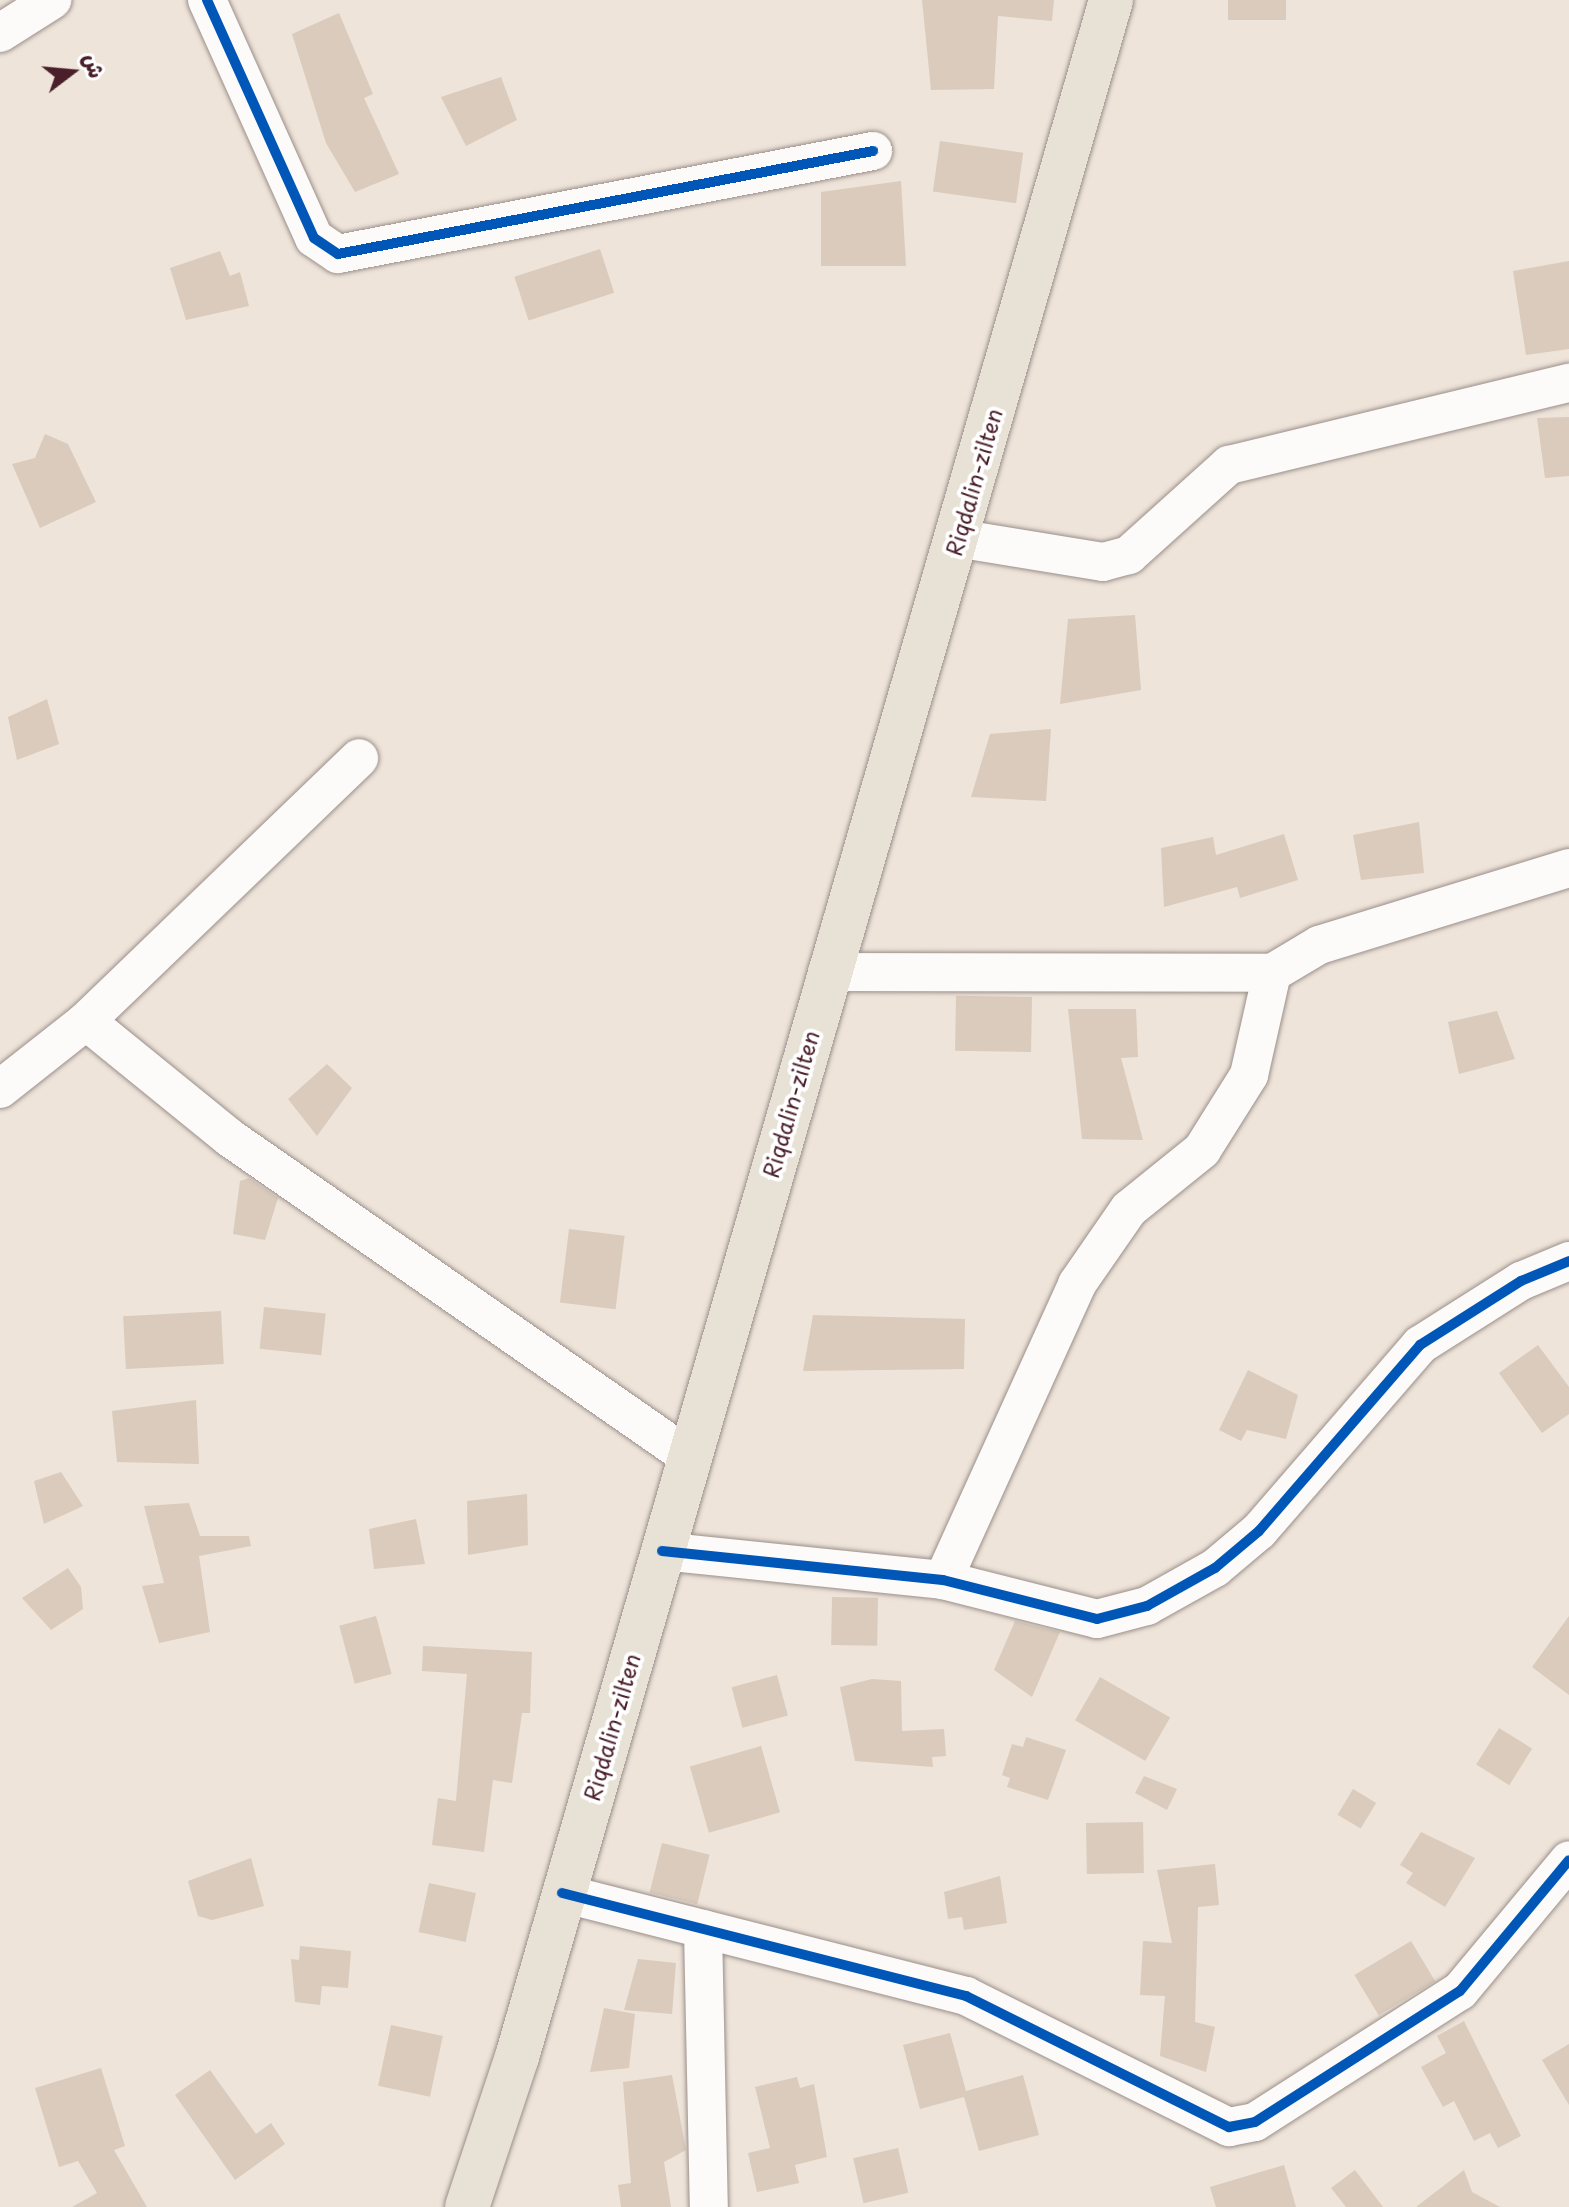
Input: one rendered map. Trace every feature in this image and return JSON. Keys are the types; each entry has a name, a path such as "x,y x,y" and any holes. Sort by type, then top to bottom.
{"main road":[{"name":"Riqdalin-zilten","path":"467,2207 662,1551 827,972 1111,0"}],"street":[{"path":"0,33 52,0"},
{"path":"207,0 314,238 338,254 873,151"},
{"path":"956,538 1103,562 1129,555 1229,465 1569,383"},
{"path":"0,1089 86,1021 359,758"},
{"path":"827,972 1272,973 1319,945 1569,868"},
{"path":"943,1580 1077,1284 1129,1209 1202,1150 1249,1075 1272,973"},
{"path":"86,1021 230,1138 689,1457"},
{"path":"662,1551 943,1580 1097,1619 1147,1606 1215,1568 1259,1531 1420,1345 1521,1281 1569,1261"},
{"path":"562,1893 966,1996 1229,2127 1255,2122 1460,1991 1569,1860"},
{"path":"703,1929 709,2207"}],"building":[{"path":"922,0 1054,0 1052,21 998,16 994,89 931,90"},
{"path":"1228,0 1286,0 1286,20 1228,20"},
{"path":"339,13 373,94 364,98 399,174 355,192 326,143 292,34"},
{"path":"501,77 517,120 466,146 441,97"},
{"path":"940,141 1023,153 1016,203 933,192"},
{"path":"901,181 906,266 821,266 821,192"},
{"path":"600,249 614,293 529,321 514,277"},
{"path":"220,251 230,276 240,272 249,306 186,320 170,268"},
{"path":"1569,261 1569,349 1526,355 1513,271"},
{"path":"1569,417 1569,476 1545,478 1537,418"},
{"path":"45,434 68,444 96,502 40,528 12,464 35,458"},
{"path":"1135,615 1141,690 1060,704 1068,619"},
{"path":"47,699 59,744 17,760 8,717"},
{"path":"1051,729 1046,801 971,797 990,734"},
{"path":"1419,822 1424,873 1361,880 1353,835"},
{"path":"1284,834 1298,880 1240,898 1237,887 1164,907 1161,848 1213,837 1216,855"},
{"path":"956,996 1032,997 1031,1052 955,1051"},
{"path":"1068,1009 1136,1009 1138,1057 1121,1058 1143,1140 1082,1139"},
{"path":"1497,1011 1515,1059 1459,1074 1448,1022"},
{"path":"327,1064 352,1088 317,1136 288,1099"},
{"path":"249,1178 278,1198 265,1240 233,1234 240,1181"},
{"path":"569,1229 625,1236 616,1309 560,1302"},
{"path":"264,1307 326,1313 321,1355 260,1349"},
{"path":"221,1311 224,1364 126,1369 123,1316"},
{"path":"813,1315 965,1319 964,1369 803,1371"},
{"path":"1538,1345 1569,1387 1569,1414 1542,1433 1499,1373"},
{"path":"1248,1370 1298,1395 1286,1439 1247,1430 1241,1441 1219,1430"},
{"path":"196,1400 199,1464 117,1462 112,1411"},
{"path":"61,1472 83,1506 44,1524 34,1481"},
{"path":"527,1494 528,1545 468,1555 467,1501"},
{"path":"189,1503 200,1536 249,1536 251,1546 199,1556 210,1632 159,1643 142,1586 164,1583 144,1506"},
{"path":"416,1519 425,1564 374,1569 369,1529"},
{"path":"68,1568 81,1587 83,1609 51,1630 22,1598"},
{"path":"832,1597 878,1598 877,1646 831,1645"},
{"path":"376,1616 392,1674 355,1684 339,1626"},
{"path":"1569,1616 1569,1695 1532,1667"},
{"path":"1015,1621 1060,1632 1032,1697 994,1670"},
{"path":"423,1646 532,1652 530,1713 522,1713 512,1783 493,1780 484,1852 432,1845 438,1798 456,1801 467,1674 422,1671"},
{"path":"777,1675 788,1716 742,1728 732,1687"},
{"path":"1100,1677 1170,1718 1145,1761 1075,1720"},
{"path":"872,1679 901,1681 902,1731 944,1729 946,1756 932,1757 933,1767 855,1761 840,1687"},
{"path":"1499,1728 1532,1749 1509,1785 1476,1764"},
{"path":"1026,1737 1066,1750 1048,1800 1007,1787 1010,1778 1002,1775 1012,1744 1023,1747"},
{"path":"761,1746 780,1812 709,1833 690,1766"},
{"path":"1144,1776 1177,1789 1167,1810 1135,1793"},
{"path":"1353,1789 1376,1803 1361,1829 1338,1815"},
{"path":"1143,1822 1144,1873 1087,1874 1086,1823"},
{"path":"1421,1832 1475,1858 1445,1907 1406,1883 1413,1873 1400,1865"},
{"path":"662,1843 710,1855 697,1904 650,1892"},
{"path":"251,1858 264,1906 212,1920 198,1916 188,1881"},
{"path":"1215,1864 1219,1905 1198,1907 1195,2022 1215,2027 1206,2072 1160,2056 1165,1996 1140,1995 1143,1941 1172,1943 1157,1870"},
{"path":"1000,1876 1007,1923 964,1930 962,1917 948,1919 944,1892"},
{"path":"429,1883 476,1893 466,1942 419,1932"},
{"path":"1411,1941 1435,1981 1379,2015 1354,1975"},
{"path":"300,1946 351,1951 348,1988 322,1986 320,2005 295,2002 291,1959 299,1960"},
{"path":"638,1959 676,1963 672,2014 624,2010"},
{"path":"604,2008 635,2014 629,2068 590,2072"},
{"path":"1464,2021 1521,2136 1498,2148 1490,2133 1474,2141 1454,2101 1443,2107 1421,2067 1446,2053 1437,2036"},
{"path":"391,2025 443,2036 430,2097 378,2086"},
{"path":"950,2033 966,2091 1023,2075 1039,2135 979,2151 964,2097 920,2109 903,2045"},
{"path":"1569,2044 1569,2105 1542,2060"},
{"path":"101,2068 125,2146 114,2150 147,2207 72,2207 97,2193 78,2161 59,2167 35,2088"},
{"path":"210,2070 256,2134 271,2123 285,2144 235,2180 175,2095"},
{"path":"672,2075 686,2150 664,2162 671,2207 621,2207 618,2185 631,2183 623,2082"},
{"path":"797,2077 800,2088 814,2084 827,2157 795,2165 799,2183 757,2192 748,2153 770,2148 755,2087"},
{"path":"898,2148 908,2193 864,2203 853,2158"},
{"path":"1284,2165 1296,2207 1216,2207 1210,2187"},
{"path":"1355,2170 1383,2207 1346,2207 1331,2188"},
{"path":"1464,2170 1472,2192 1500,2207 1416,2207"}],"cycle path":[{"path":"207,0 314,238 338,254 873,151"},
{"path":"662,1551 943,1580 1097,1619 1147,1606 1215,1568 1259,1531 1420,1345 1521,1281 1569,1261"},
{"path":"562,1893 966,1996 1229,2127 1255,2122 1460,1991 1569,1860"}]}
